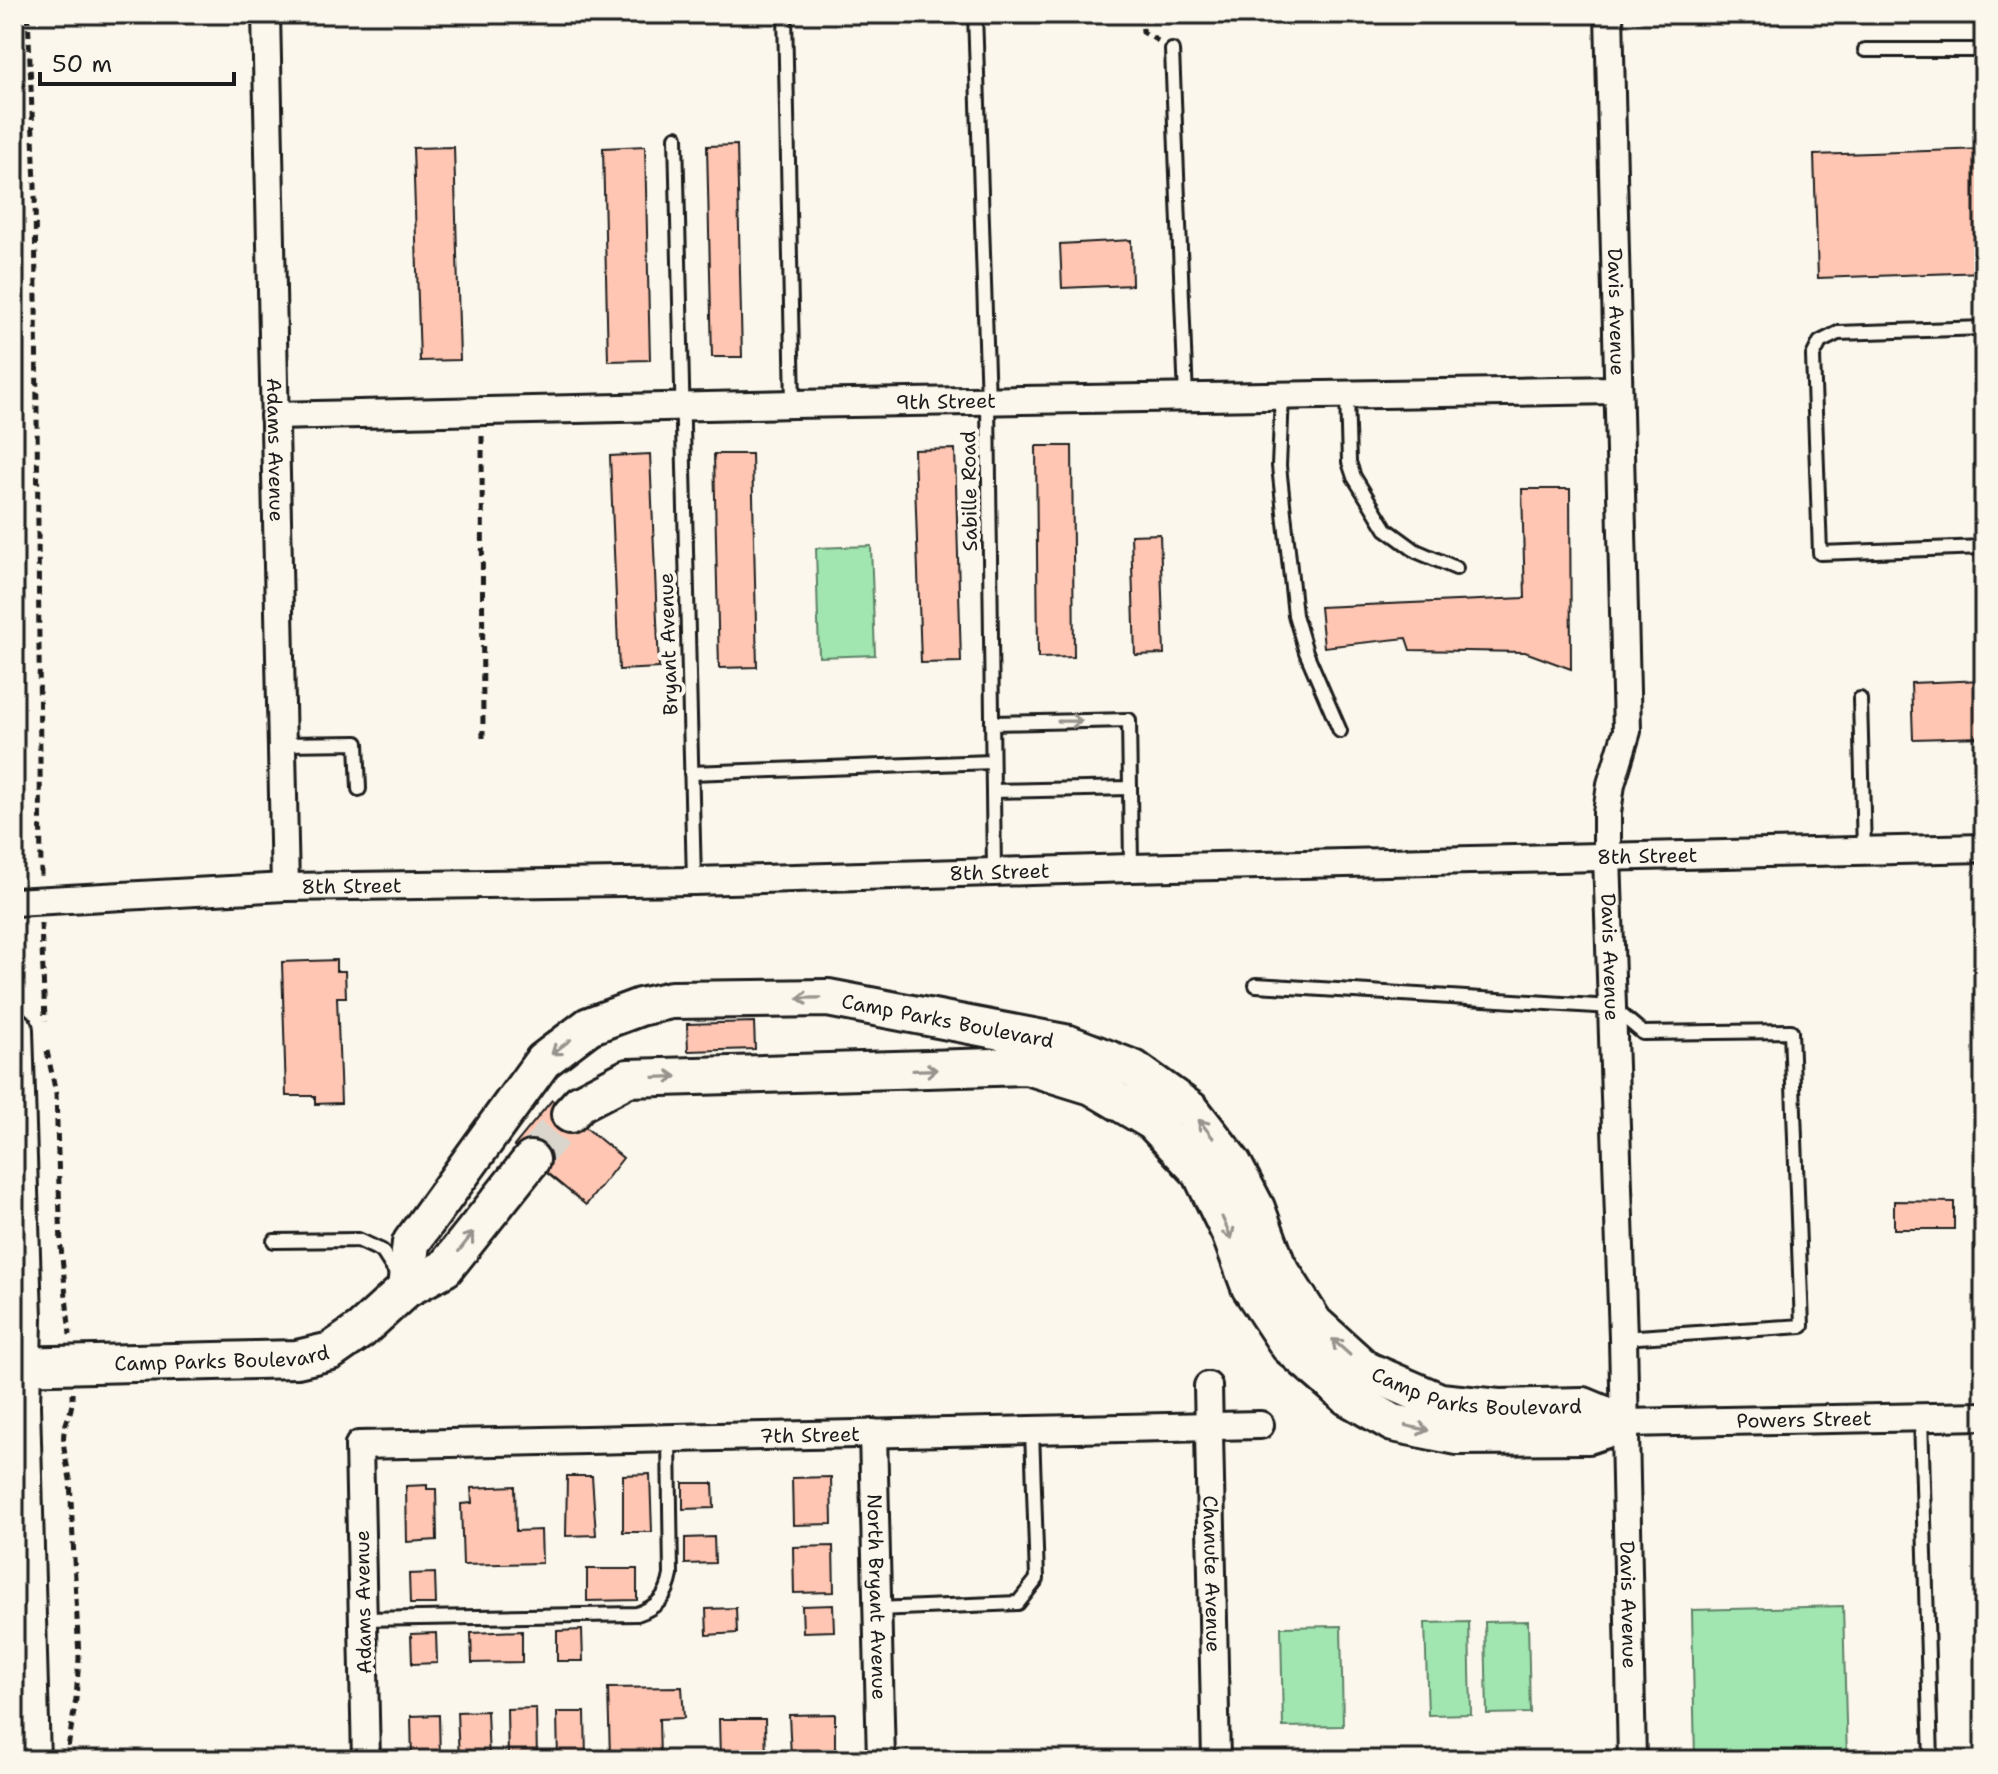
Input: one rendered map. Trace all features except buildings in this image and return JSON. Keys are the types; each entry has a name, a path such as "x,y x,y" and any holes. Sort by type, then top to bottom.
{"street":[{"name":"Adams Avenue","path":"266,14 285,887"},
{"name":"Davis Avenue","path":"1609,14 1627,731 1611,784 1607,856 1623,1338 1632,1760"},
{"name":"9th Street","path":"274,416 1617,390"},
{"name":"8th Street","path":"14,902 285,887 694,881 1984,848"},
{"name":"Camp Parks Boulevard","path":"406,1289 411,1243 543,1061 589,1026 640,1007 671,1000 828,998 1069,1044 1134,1069 1191,1110 1233,1164 1256,1208 1277,1265 1314,1323 1366,1370 1440,1402 1499,1408 1583,1406 1624,1423"},
{"path":"31,1760 18,1366 23,1318 35,1031"},
{"name":"Camp Parks Boulevard","path":"570,1114 580,1103 628,1078 1027,1066 1092,1086 1153,1122 1201,1173 1230,1233 1250,1287 1289,1346 1348,1397 1393,1423 1457,1436 1588,1435 1624,1423"},
{"name":"Camp Parks Boulevard","path":"18,1366 297,1359 331,1351 361,1330 406,1289 445,1268 531,1160"},
{"name":"Chanute Avenue","path":"1208,1386 1216,1760"},
{"name":"Powers Street","path":"1624,1423 1984,1416"},
{"name":"7th Street","path":"359,1445 1260,1425"},
{"name":"North Bryant Avenue","path":"873,1433 881,1760"},
{"name":"Adams Avenue","path":"359,1445 366,1760"}],"lane":[{"path":"785,14 793,404"},
{"name":"Sabille Road","path":"975,14 988,402 994,871"},
{"path":"1172,50 1186,398"},
{"path":"1865,50 1984,50"},
{"name":"Bryant Avenue","path":"676,137 694,881"},
{"path":"1984,328 1838,333 1820,342 1813,356 1820,553 1984,547"},
{"path":"1347,395 1349,462 1354,477 1386,529 1416,551 1456,568"},
{"path":"1282,396 1279,466 1295,615 1306,652 1340,731"},
{"path":"1860,699 1864,851"},
{"path":"992,723 1129,720 1131,868"},
{"path":"282,744 357,743 359,789"},
{"path":"691,773 992,762"},
{"path":"993,791 1130,788"},
{"path":"1256,985 1612,1007 1643,1033 1791,1031 1802,1326 1623,1338"},
{"path":"274,1241 345,1238 371,1244 382,1251 406,1289"},
{"path":"1921,1417 1931,1760"},
{"path":"877,1609 1018,1603 1037,1579 1032,1430"},
{"path":"363,1619 637,1614 648,1610 660,1602 668,1591 671,1575 669,1438"}],"path":[{"path":"28,14 35,185 41,900 35,1031 56,1093 61,1247 70,1328"},
{"path":"1142,14 1143,32 1172,50"},
{"path":"482,411 483,742"},
{"path":"66,1760 79,1658 70,1479 64,1432 73,1411"}],"green space":[{"path":"871,546 875,655 819,657 816,548"},
{"path":"1843,1606 1847,1760 1695,1760 1692,1610"},
{"path":"1528,1621 1530,1713 1487,1714 1485,1622"},
{"path":"1469,1622 1471,1714 1428,1715 1425,1623"},
{"path":"1341,1626 1343,1726 1283,1727 1281,1627"}],"tunnel":[{"path":"531,1160 570,1114"}]}
